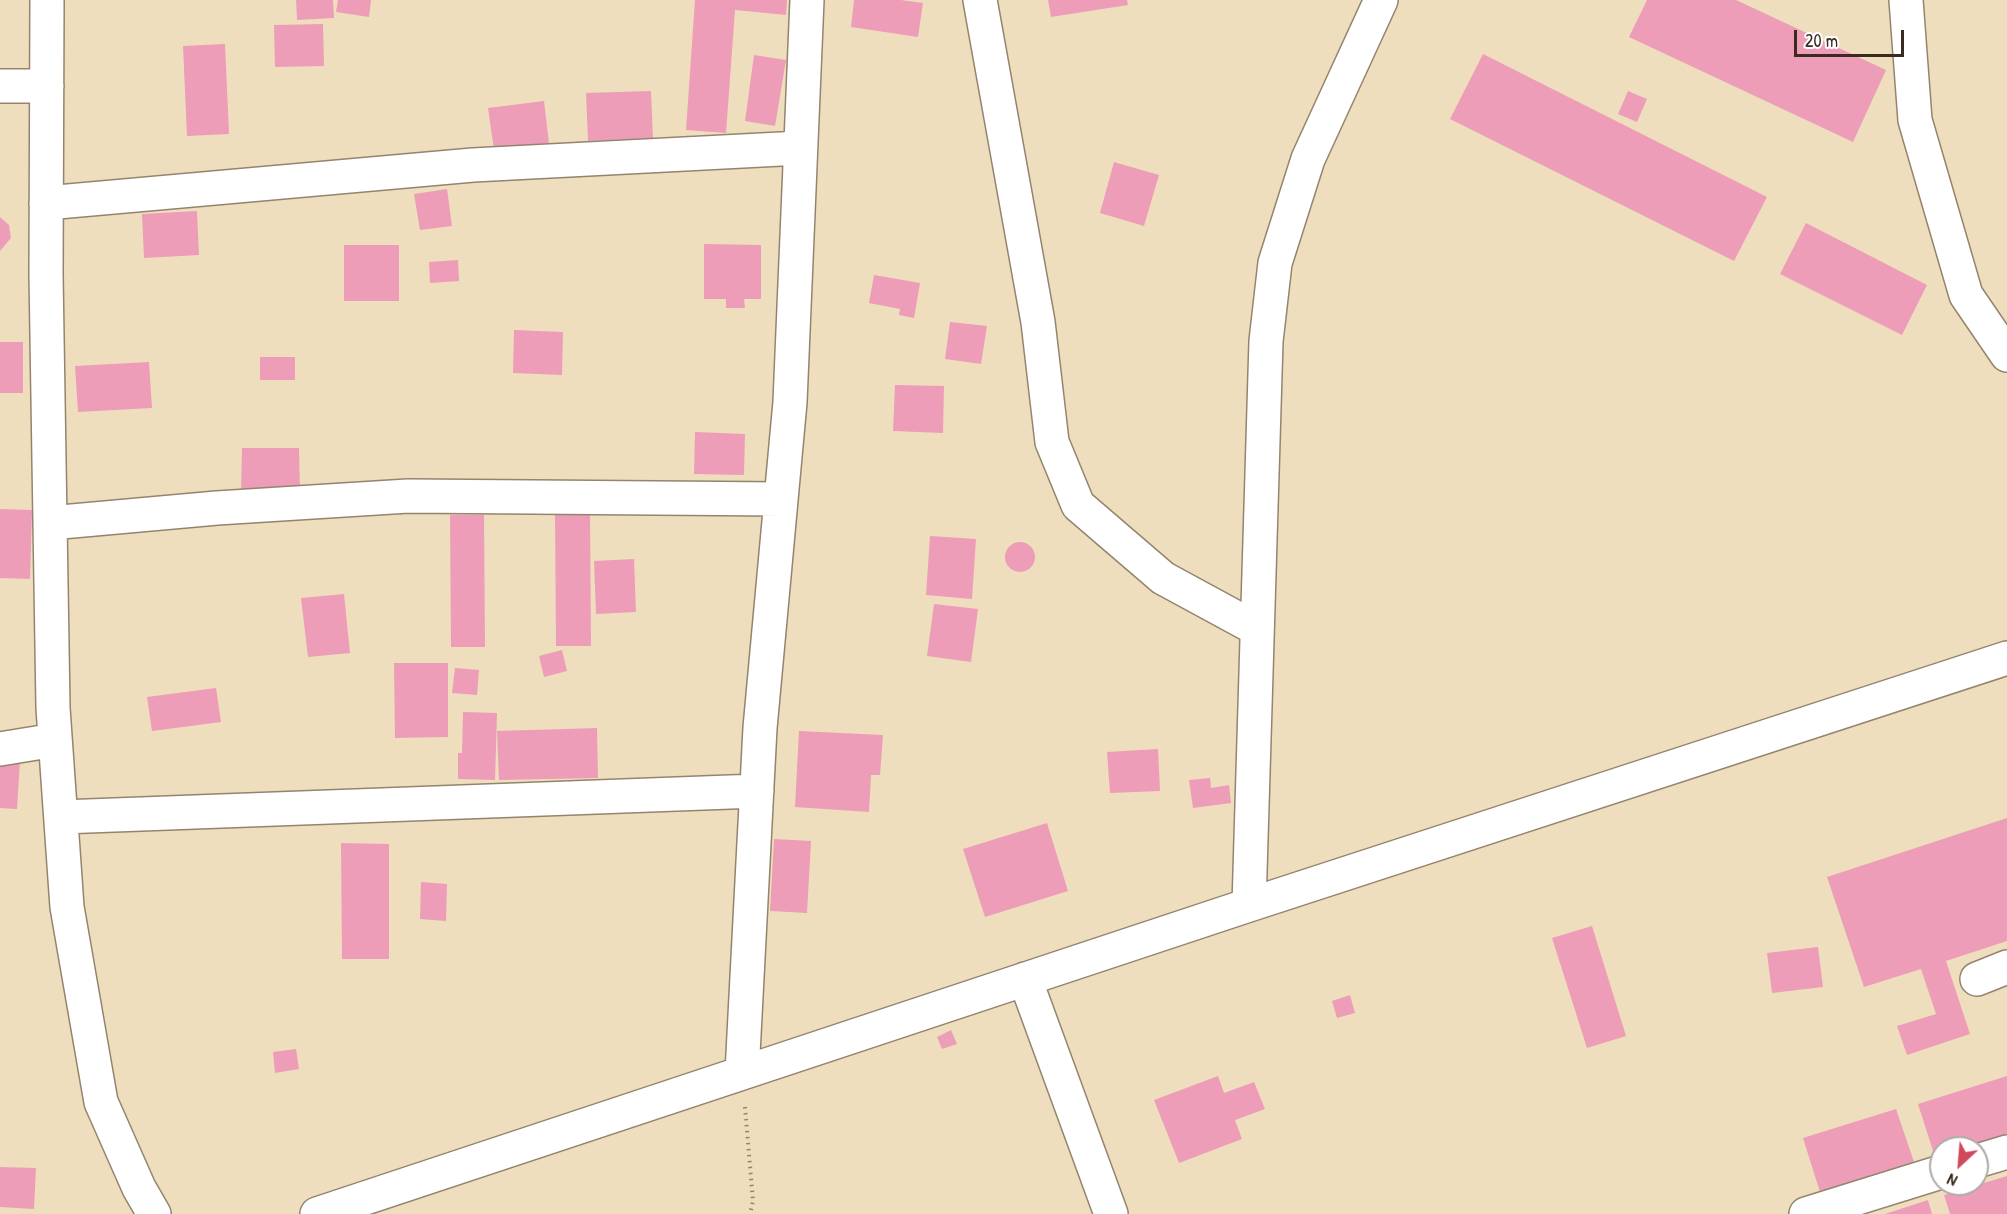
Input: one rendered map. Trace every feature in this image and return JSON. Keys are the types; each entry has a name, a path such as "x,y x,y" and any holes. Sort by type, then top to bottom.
{"street":[{"path":"47,0 46,203 53,708 67,907 101,1102 139,1188 154,1214"},
{"path":"742,1073 760,728 790,402 807,0"},
{"path":"980,0 1038,322 1052,442 1078,505 1163,578 1257,629"},
{"path":"1249,905 1266,341 1275,263 1308,159 1381,0"},
{"path":"1906,0 1915,120 1966,295 2007,355"},
{"path":"0,86 47,86"},
{"path":"46,203 473,165 800,148"},
{"path":"50,523 217,508 408,496 781,499"},
{"path":"317,1214 1249,905 2007,658"},
{"path":"0,749 56,740"},
{"path":"61,817 757,791"},
{"path":"1977,978 2007,967"},
{"path":"1025,979 1111,1214"},
{"path":"1989,1157 2007,1152"},
{"path":"1806,1214 1929,1176"}],"path":[{"path":"742,1073 753,1201 750,1214"}],"building":[{"path":"296,0 333,0 334,18 297,20"},
{"path":"338,0 371,0 369,17 336,12"},
{"path":"695,0 787,0 786,15 735,10 726,133 686,130"},
{"path":"854,0 901,0 923,3 918,37 851,27"},
{"path":"1048,0 1127,0 1128,5 1051,17"},
{"path":"1647,0 1736,0 1886,70 1853,142 1629,37"},
{"path":"323,24 324,66 275,67 274,25"},
{"path":"225,44 229,134 187,136 183,46"},
{"path":"1483,54 1767,197 1734,261 1450,119"},
{"path":"754,55 786,60 775,126 745,121"},
{"path":"651,91 653,138 588,141 586,93"},
{"path":"1628,91 1647,99 1637,122 1618,114"},
{"path":"544,101 549,143 494,150 488,108"},
{"path":"1114,162 1159,175 1144,226 1100,213"},
{"path":"447,189 452,226 420,230 414,194"},
{"path":"197,211 199,255 144,258 142,214"},
{"path":"0,217 9,225 11,238 0,251"},
{"path":"1806,223 1927,285 1902,335 1780,274"},
{"path":"704,244 761,245 761,299 744,299 745,308 726,308 726,299 704,299"},
{"path":"344,245 399,245 399,301 344,301"},
{"path":"458,260 459,281 430,283 429,262"},
{"path":"874,275 920,283 914,318 899,315 900,309 869,303"},
{"path":"950,322 987,326 981,364 945,359"},
{"path":"514,330 563,332 562,375 513,373"},
{"path":"0,342 23,342 23,393 0,393"},
{"path":"260,357 295,357 295,380 260,380"},
{"path":"149,362 152,408 78,412 75,366"},
{"path":"895,385 944,386 943,433 893,431"},
{"path":"695,432 745,434 744,475 694,474"},
{"path":"242,448 299,448 300,492 241,492"},
{"path":"0,509 32,510 30,579 0,578"},
{"path":"590,511 591,646 556,646 555,512"},
{"path":"450,515 484,515 485,647 451,647"},
{"path":"930,536 976,539 972,599 926,595"},
{"path":"1020,542 1031,546 1035,557 1031,568 1020,572 1009,568 1005,557 1009,546"},
{"path":"634,559 636,612 596,614 594,561"},
{"path":"344,594 350,653 308,657 301,598"},
{"path":"934,604 978,609 971,662 927,656"},
{"path":"562,650 567,671 544,677 539,656"},
{"path":"394,663 448,663 448,737 395,738"},
{"path":"455,668 479,670 477,695 452,693"},
{"path":"216,688 221,722 152,731 147,697"},
{"path":"463,712 497,713 495,780 458,779 458,753 462,753"},
{"path":"597,728 598,778 499,780 497,731"},
{"path":"799,731 883,735 880,775 871,775 869,812 795,807"},
{"path":"1158,749 1160,791 1110,793 1107,752"},
{"path":"0,760 20,761 17,809 0,808"},
{"path":"1210,778 1211,788 1229,785 1231,803 1193,808 1189,780"},
{"path":"2007,818 2007,941 1946,961 1970,1034 1907,1055 1897,1026 1936,1014 1921,969 1864,987 1827,877"},
{"path":"1047,823 1068,891 985,917 963,849"},
{"path":"774,839 811,841 807,913 770,911"},
{"path":"341,843 389,844 389,959 342,959"},
{"path":"421,882 447,884 446,921 420,919"},
{"path":"1592,926 1626,1036 1587,1048 1552,938"},
{"path":"1818,947 1823,987 1772,993 1767,953"},
{"path":"1350,995 1355,1013 1337,1018 1332,1001"},
{"path":"951,1030 957,1044 942,1049 937,1037"},
{"path":"296,1049 299,1069 275,1073 273,1052"},
{"path":"1218,1076 1224,1093 1254,1082 1265,1109 1235,1120 1242,1139 1179,1163 1154,1100"},
{"path":"2007,1076 2007,1134 1989,1140 1989,1136 1929,1136 1929,1138 1918,1104"},
{"path":"1896,1109 1914,1162 1820,1192 1803,1138"},
{"path":"0,1167 36,1168 34,1209 0,1207"},
{"path":"2007,1176 2007,1214 1950,1214 1944,1196 1989,1196 1989,1181"},
{"path":"1928,1200 1932,1214 1885,1214"}]}
